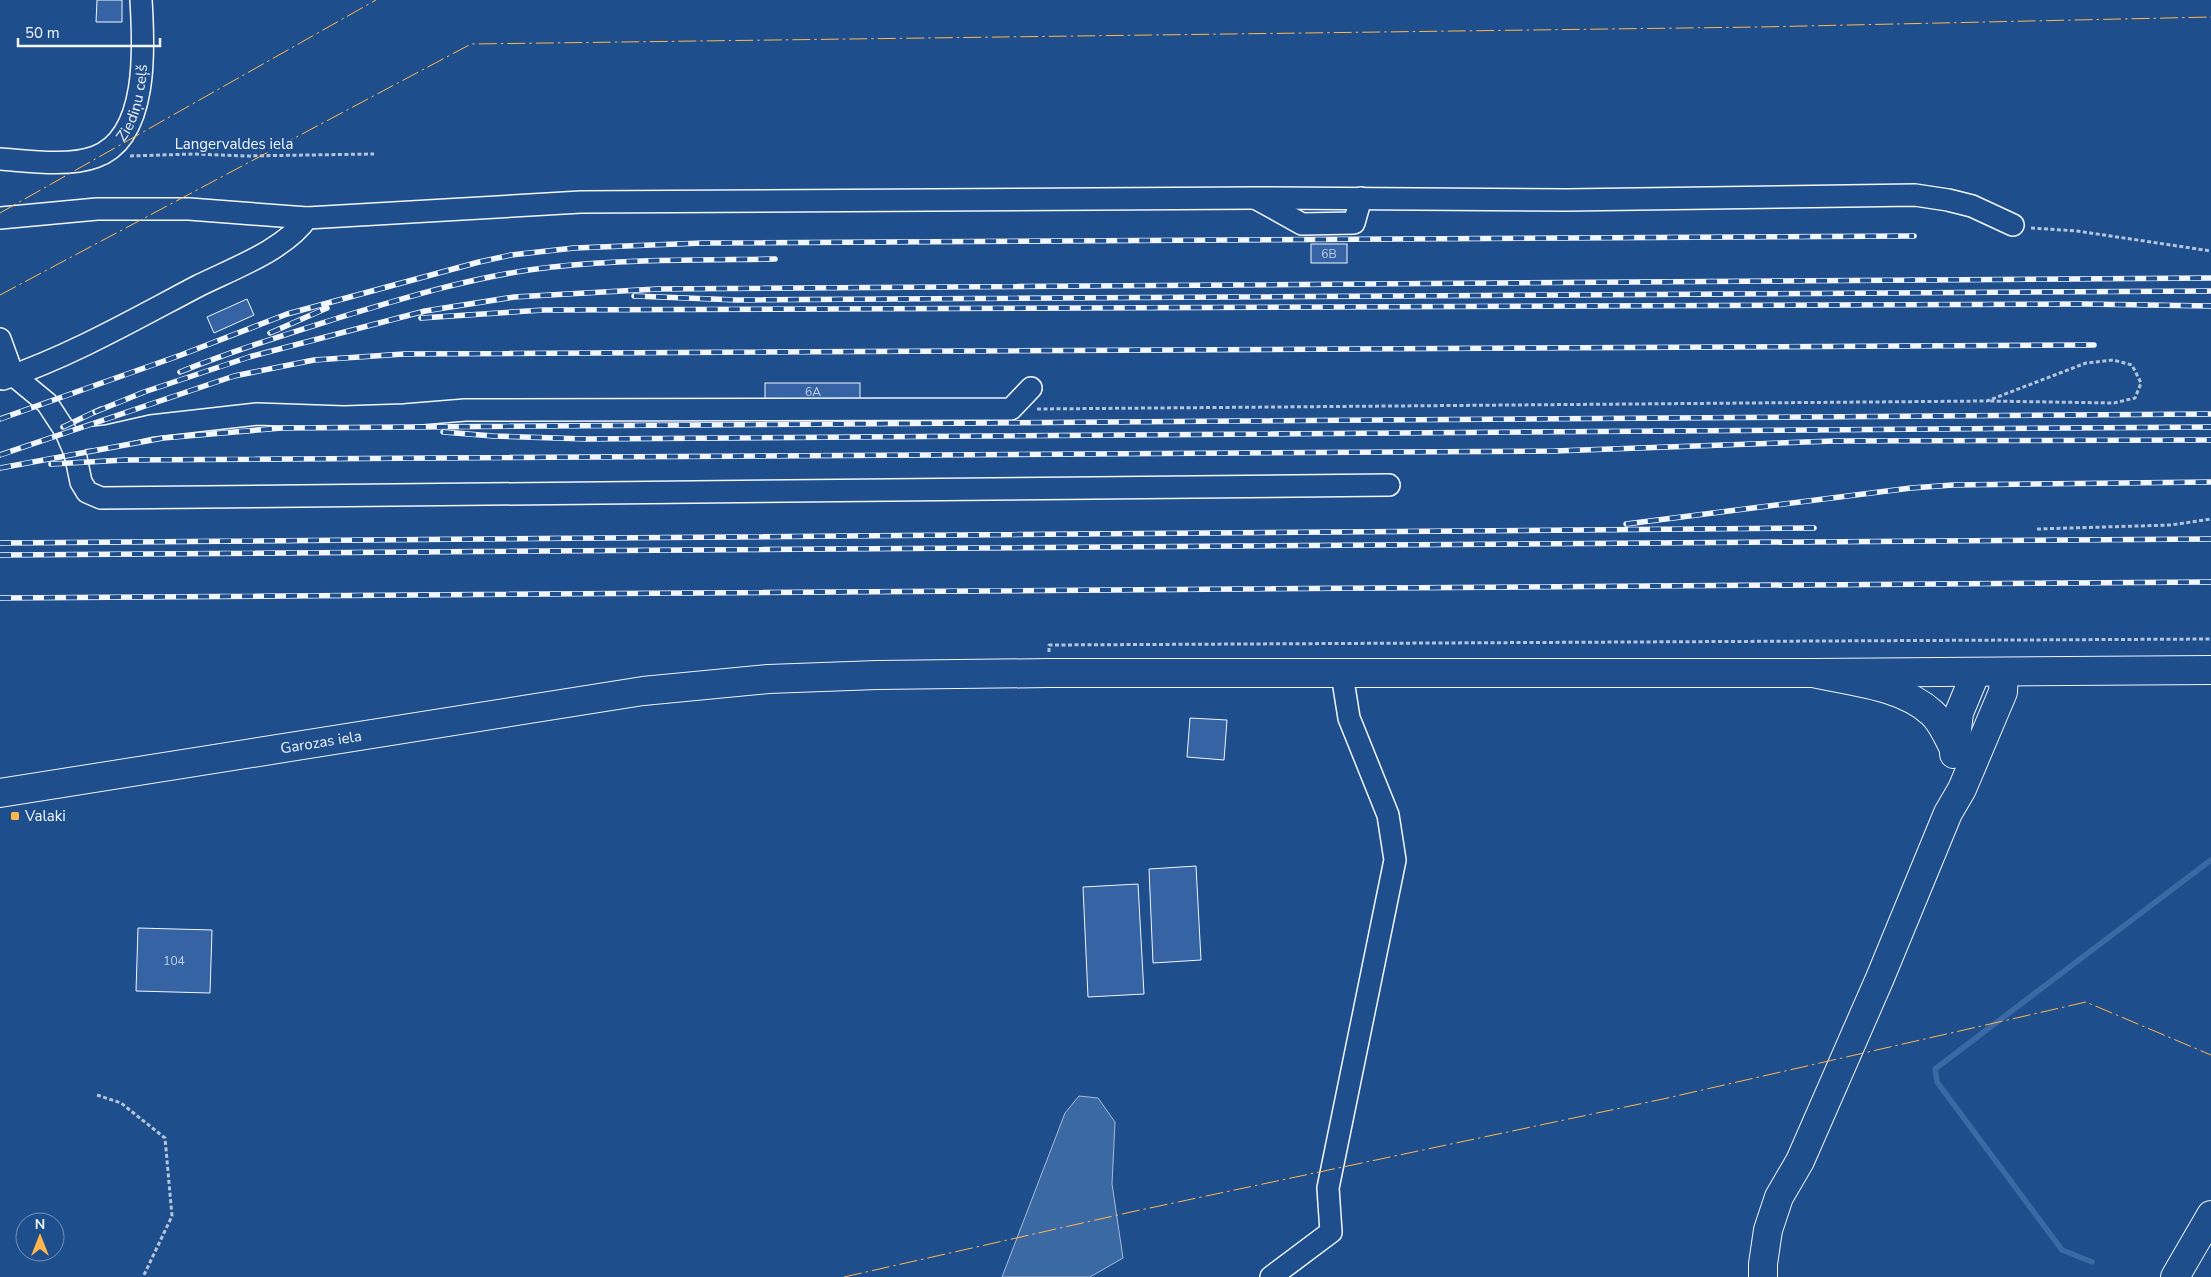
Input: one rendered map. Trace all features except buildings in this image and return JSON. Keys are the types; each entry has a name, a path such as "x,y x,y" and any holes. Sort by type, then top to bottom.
{"main road":[{"path":"1812,673 2211,670"},
{"path":"1948,813 1959,713 1976,672"},
{"path":"1763,1277 1768,1230 1779,1197 1800,1161 1880,978 1948,813 1962,789 2003,692 2004,672"},
{"path":"1812,673 1883,689 1914,700 1933,714 1954,749"},
{"name":"Garozas iela","path":"0,793 643,691 768,680 877,675 1812,673"},
{"path":"1778,1277 1781,1236 1800,1161"},
{"path":"2175,1277 2211,1215"}],"street":[{"name":"Ziediņu ceļš","path":"94,158 115,146 130,126 137,103 140,72 141,0"},
{"path":"0,159 64,162 94,158"},
{"path":"0,218 97,209 189,209 307,218 581,202 1254,198 1567,200 1915,195 1972,206 2013,225"},
{"path":"7,377 104,335 270,250 301,226 307,218"},
{"path":"0,339 7,377 47,403 70,440 81,482 87,492 101,498 1390,485"},
{"path":"70,440 107,436 151,426 257,414 344,417 404,416 466,410 1011,409 1031,388"},
{"path":"1271,1277 1330,1232 1328,1188 1395,860 1388,815 1349,718 1342,674"}],"path":[{"name":"Langervaldes iela","path":"94,158 193,154 245,156 374,154"},
{"path":"2013,225 2044,230 2105,235 2211,251"},
{"path":"1011,409 1987,401 2114,403 2135,398 2141,383 2132,365 2113,360 2086,363 1987,401"},
{"path":"2037,529 2171,525 2211,519"},
{"path":"1049,645 2211,638"},
{"path":"97,1095 121,1103 165,1138 172,1216 143,1277"}],"water":[{"path":"1079,1096 1098,1098 1115,1122 1112,1184 1123,1258 1090,1277 1002,1277 1065,1113"}],"waterway":[{"path":"2092,1262 2062,1250 1937,1082 1935,1069 2211,860"}],"railway":[{"path":"0,419 181,355 287,314 479,262 511,255 574,248 703,243 1914,236"},
{"path":"180,372 239,350 338,318 417,295 497,275 552,267 608,263 663,260 775,259"},
{"path":"95,412 144,392 249,357 425,311 514,297 657,289 2211,278"},
{"path":"634,296 737,300 2211,291"},
{"path":"421,318 544,310 2083,304 2211,306"},
{"path":"270,333 327,308"},
{"path":"0,455 234,376 314,360 404,354 2094,345"},
{"path":"63,427 101,409"},
{"path":"0,468 163,438 282,428 2211,414"},
{"path":"443,432 493,436 586,439 2211,427"},
{"path":"51,464 125,460 1555,451 1834,441 2211,440"},
{"path":"1626,524 1911,488 1953,485 2211,482"},
{"path":"0,543 1814,528"},
{"path":"0,555 2211,539"},
{"path":"0,598 2211,582"}],"power":[{"path":"0,213 376,0"},
{"path":"0,295 471,44 1759,27 2211,17"},
{"path":"844,1277 1131,1212 1663,1099 2086,1002 2211,1055"}],"place":[{"name":"Valaki","path":"15,816"}]}
